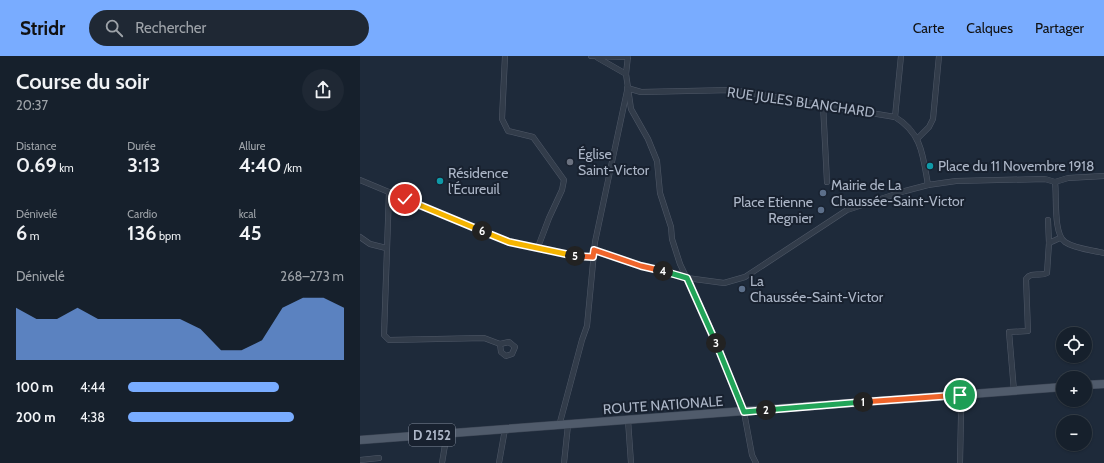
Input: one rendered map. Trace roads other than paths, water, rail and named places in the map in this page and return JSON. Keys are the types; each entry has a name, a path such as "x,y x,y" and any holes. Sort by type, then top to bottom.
{"main road":[{"path":"1092,385 1104,384"},
{"name":"ROUTE NATIONALE","path":"360,440 1056,388"}],"street":[{"path":"505,56 502,119 508,131 533,137 564,180 562,190 548,218 538,247"},
{"path":"591,56 628,56 626,74 631,109 648,139 657,161 660,193 671,227 672,239 680,264 707,320 744,412 752,455 756,463"},
{"path":"895,117 901,56"},
{"path":"918,138 929,127 933,118 939,56"},
{"path":"598,57 626,74"},
{"path":"559,426 587,326 594,250 627,88"},
{"name":"RUE JULES BLANCHARD","path":"627,88 641,92 732,90 895,117 909,126 918,138 928,185"},
{"path":"823,104 827,182"},
{"path":"594,250 641,266 687,278 724,283 745,277 847,210 928,185 956,181 1045,179 1055,182 1068,178 1104,176"},
{"path":"360,180 509,242 570,255 593,257"},
{"path":"1055,182 1058,231 1060,238 1066,243 1104,253"},
{"path":"389,192 384,335 389,340 484,338 500,344"},
{"path":"1014,391 1009,332 1028,331 1026,279 1032,274 1045,275 1047,273 1049,243 1048,220"},
{"path":"360,237 370,244 386,248"},
{"path":"1049,243 1060,238"},
{"path":"960,395 960,463"},
{"path":"628,420 631,463"},
{"path":"564,463 568,425"},
{"path":"499,463 505,429"},
{"path":"442,463 447,433"},
{"path":"360,460 379,458"}],"place":[{"name":"Église Saint-Victor","path":"570,162"},
{"name":"Place du 11 Novembre 1918","path":"930,166"},
{"name":"Résidence l'Écureuil","path":"440,181"},
{"name":"Mairie de La Chaussée-Saint-Victor","path":"823,193"},
{"name":"Place Etienne Regnier","path":"821,210"},
{"name":"La Chaussée-Saint-Victor","path":"742,289"}]}
